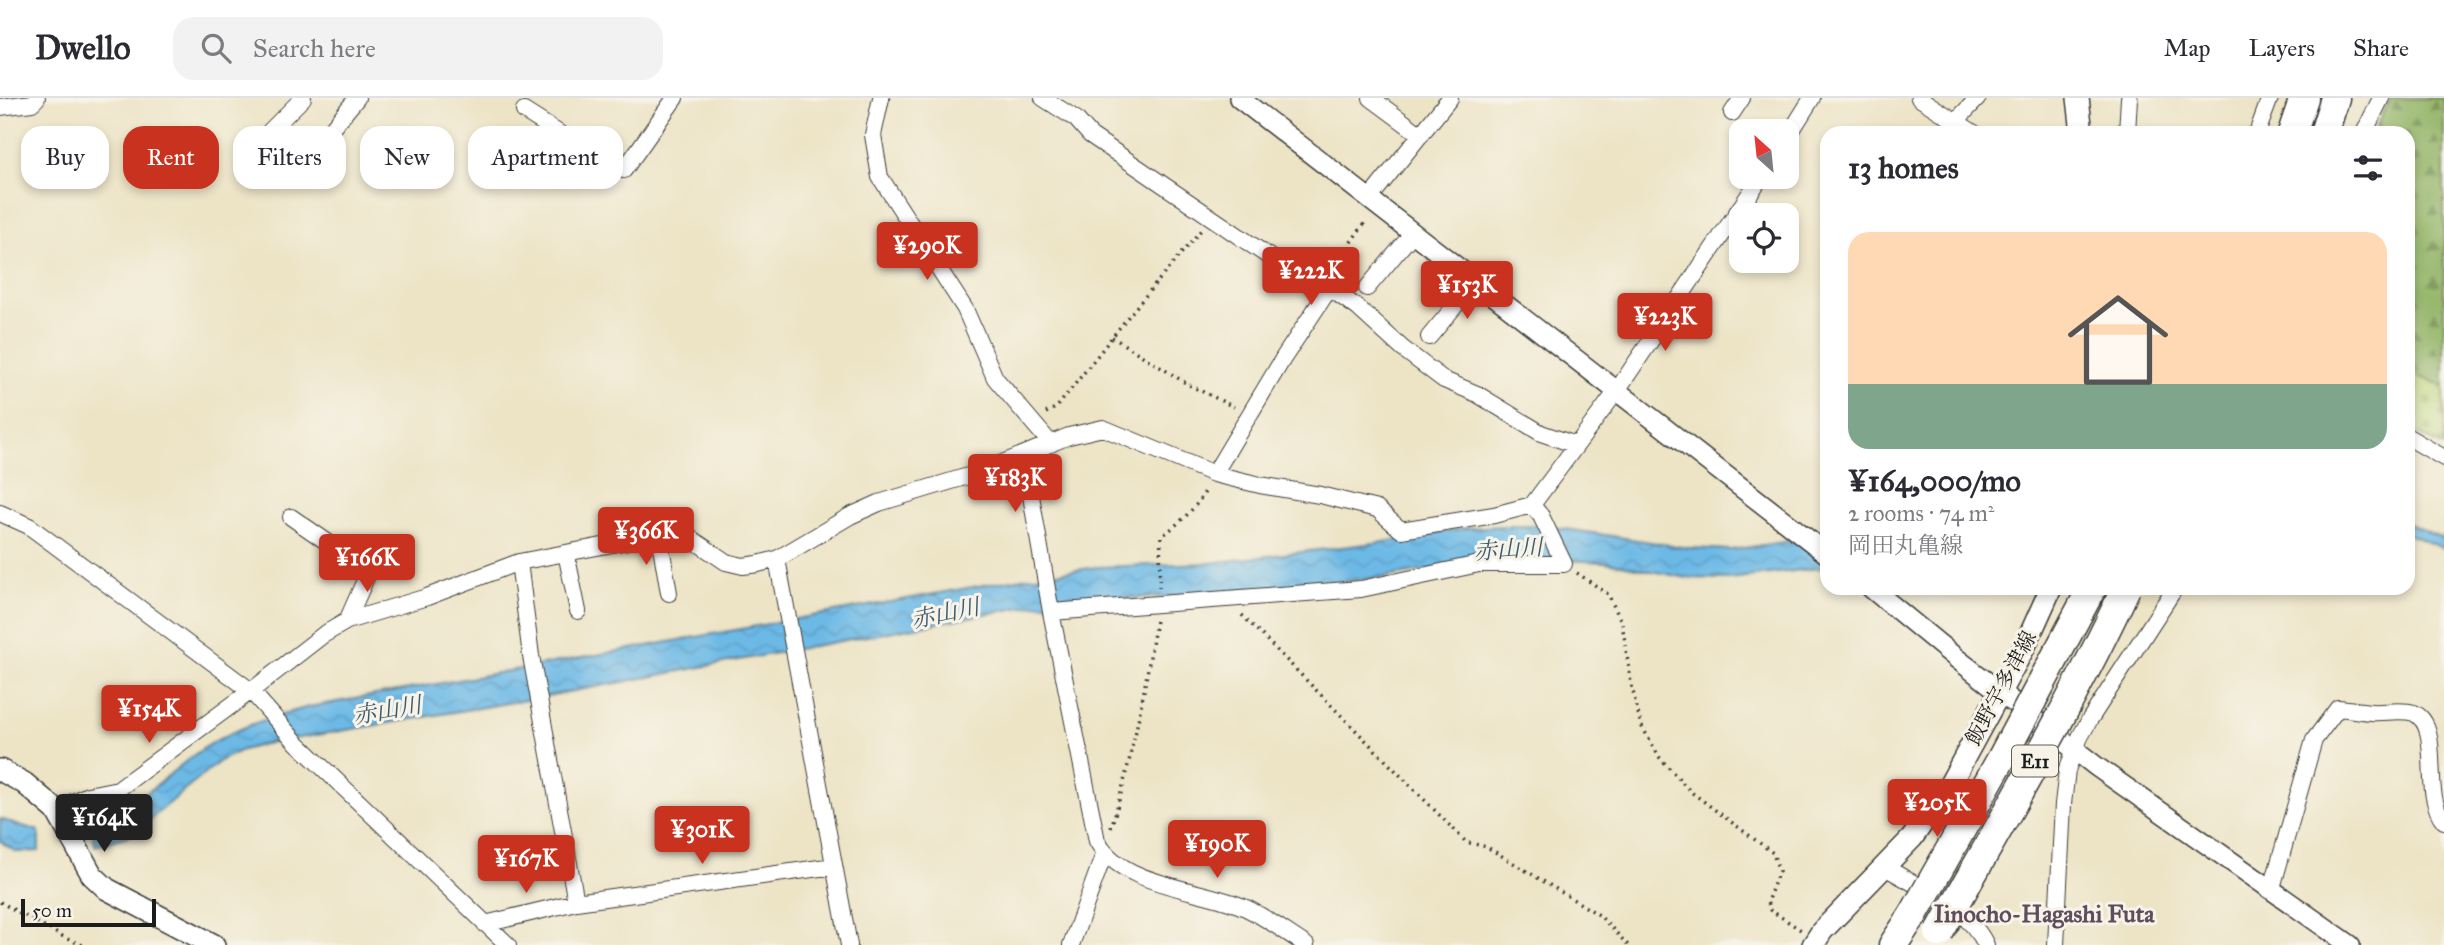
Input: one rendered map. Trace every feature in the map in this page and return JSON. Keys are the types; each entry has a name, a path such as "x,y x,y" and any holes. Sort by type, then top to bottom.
{"highway":[{"path":"2294,126 2304,98"},
{"path":"2326,126 2335,98"},
{"name":"E11","path":"1893,945 1913,915 2000,761 2088,595"},
{"name":"E11","path":"1936,939 2123,595"}],"main road":[{"path":"2078,98 2081,126"},
{"name":"飯野宇多津線","path":"1814,942 1912,838 1950,785 2025,648 2048,595"},
{"path":"0,769 24,783 56,810 92,875 107,889 214,945"}],"street":[{"path":"0,107 32,103 37,98"},
{"path":"275,126 303,98"},
{"path":"334,126 357,98"},
{"path":"524,111 606,163 624,170 675,98"},
{"path":"881,98 873,135 880,177 965,309 995,378 1051,444"},
{"path":"1043,98 1076,119 1090,135 1211,217 1322,290 1335,292 1358,308 1403,349 1444,380 1477,394 1541,433 1576,445"},
{"path":"1239,98 1820,549"},
{"path":"1371,98 1421,135"},
{"path":"1374,202 1450,98"},
{"path":"1732,113 1742,98"},
{"path":"1799,119 1812,98"},
{"path":"1919,98 1964,126"},
{"path":"1956,121 1978,98"},
{"path":"2127,126 2129,98"},
{"path":"2260,126 2270,98"},
{"path":"2367,126 2381,98"},
{"path":"1536,510 1576,445 1616,391 1753,189"},
{"path":"1367,289 1413,233"},
{"path":"1430,337 1475,282"},
{"path":"1214,474 1322,290"},
{"path":"56,810 88,795 118,789 323,635 347,621 428,597 519,562 680,531 726,562 743,566 777,559 850,516 879,503 978,473 1069,436 1103,428 1214,474 1377,509 1401,530 1536,510"},
{"path":"2415,441 2444,458"},
{"path":"1024,455 1051,612 1097,841 1104,854 1128,871 1246,908 1306,945"},
{"path":"1051,612 1361,589 1479,564 1564,564 1536,510"},
{"path":"0,513 29,526 251,691 296,742 509,945"},
{"path":"291,517 369,571 347,621"},
{"path":"659,535 669,593"},
{"path":"566,553 578,611"},
{"path":"777,559 849,945"},
{"path":"519,562 531,656 576,902"},
{"path":"1880,595 2074,750 2350,945"},
{"path":"2056,945 2067,770 2090,719 2170,595"},
{"path":"2272,888 2314,740 2338,708 2371,712 2402,711 2429,720 2435,731 2436,807 2444,821"},
{"path":"1071,945 1104,854"},
{"path":"485,924 576,902 834,866"},
{"path":"1885,867 1966,917 1980,931 1986,945"}],"path":[{"path":"1322,290 1374,202"},
{"path":"1031,421 1057,407 1211,217"},
{"path":"1112,337 1189,385 1249,415"},
{"path":"1104,854 1138,725 1158,604 1161,537 1201,500 1214,474"},
{"path":"1564,564 1608,594 1622,623 1631,683 1641,725 1660,758 1691,792 1773,853 1779,871 1767,902 1770,910 1814,942"},
{"path":"1225,599 1466,842 1486,846 1598,915 1628,945"},
{"path":"0,902 66,939 83,945"}],"green space":[{"path":"2390,98 2444,98 2444,386 2415,376 2415,126 2376,126"},
{"path":"2415,376 2444,386 2444,447 2415,432"}],"water":[{"name":"赤山川","path":"1547,526 1689,548 1731,550 1820,536 1820,568 1729,579 1687,578 1606,562 1502,558 1386,577 1211,595 1097,599 1033,605 526,700 269,743 242,750 221,760 131,835 95,846 91,822 121,810 146,794 207,746 249,725 309,707 1028,577 1097,567 1210,563 1384,542 1466,528"},
{"path":"2415,526 2444,539 2444,549 2415,537"},
{"path":"0,819 39,831 39,851 16,852 0,841"}],"district":[{"name":"Iinocho-Hagashi Futa","path":"2044,914"}]}
